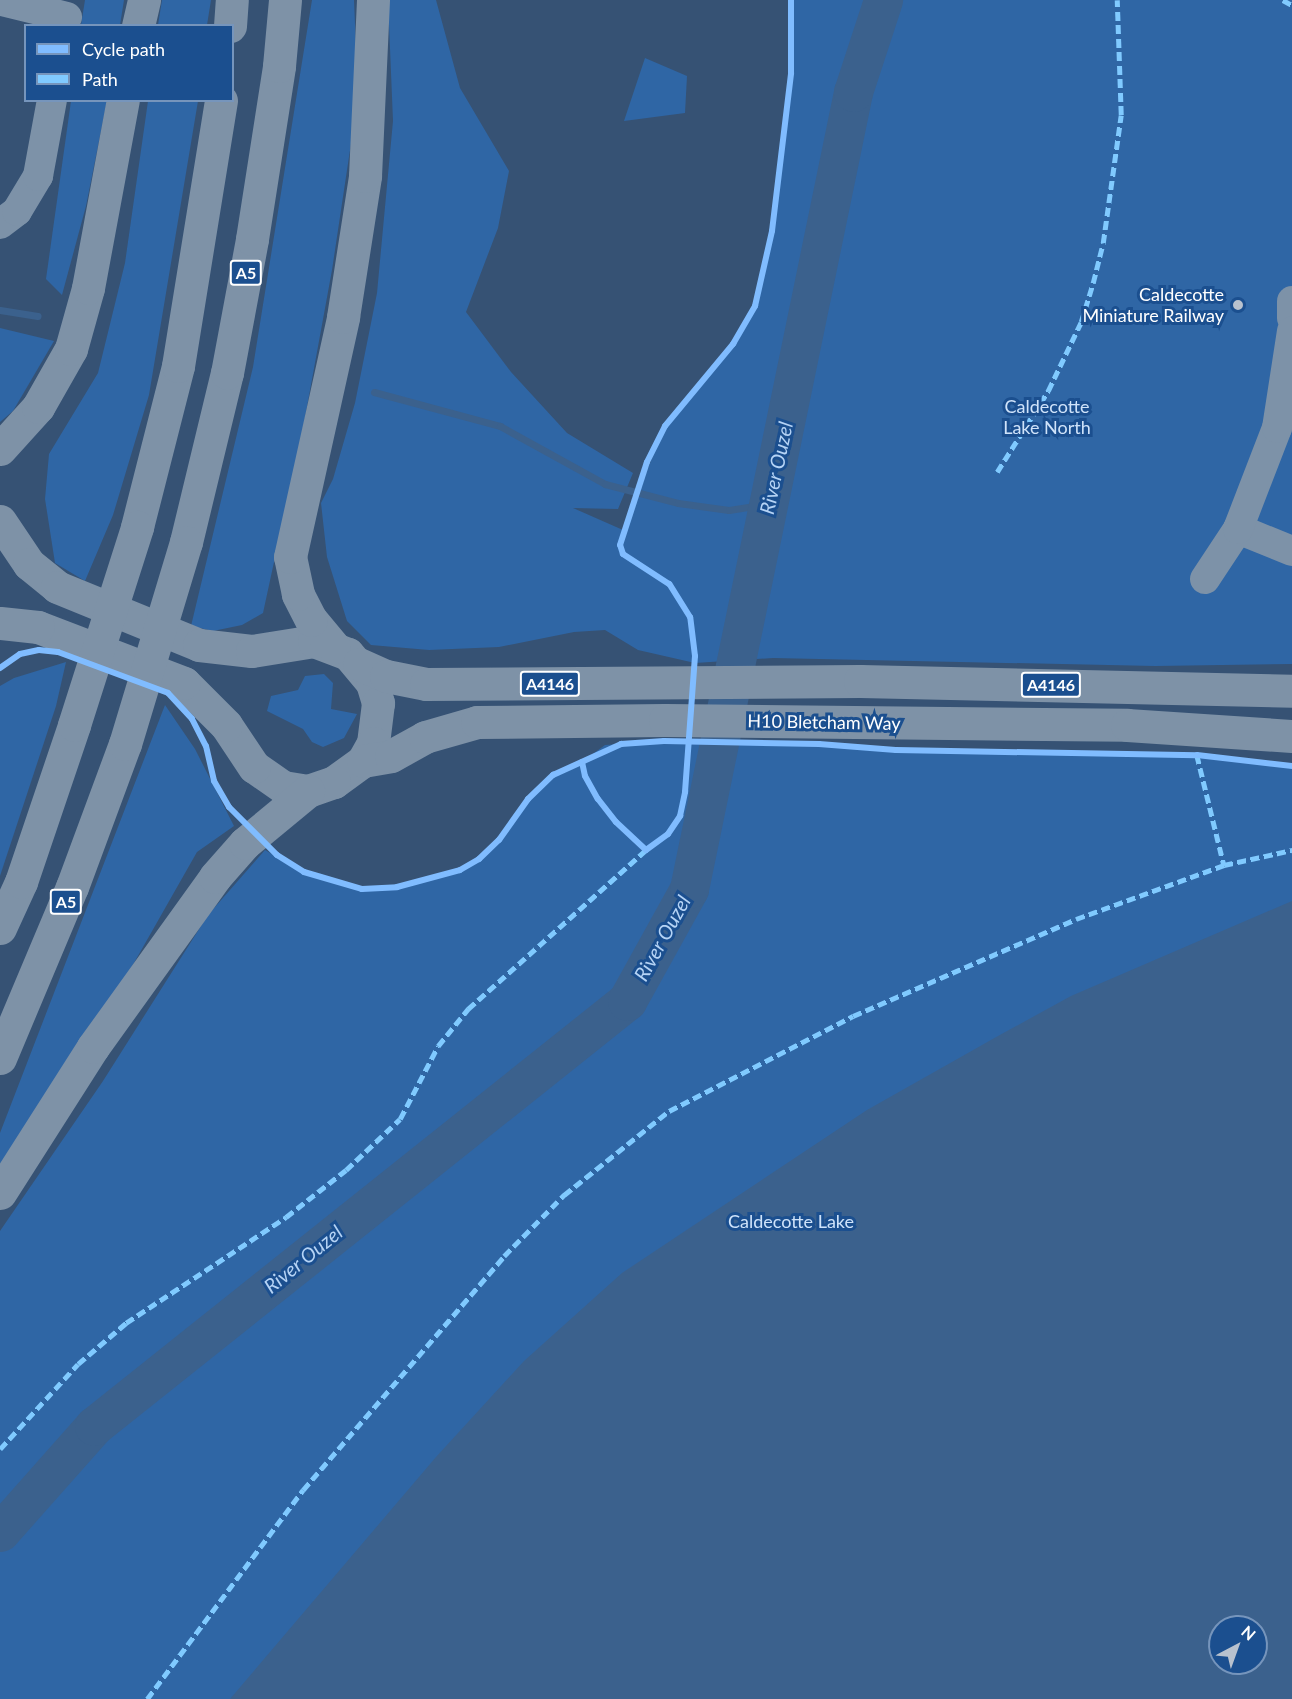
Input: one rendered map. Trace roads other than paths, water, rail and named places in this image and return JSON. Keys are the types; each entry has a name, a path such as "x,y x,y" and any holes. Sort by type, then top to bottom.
{"highway":[{"path":"138,24 144,0"},
{"path":"230,24 232,0"},
{"name":"A5","path":"0,1058 72,887 125,744 186,542 227,373 252,239 279,66 285,0"},
{"path":"0,1193 93,1047 215,878 245,843 273,818 308,791 334,782 363,761 375,733 378,703 372,683 311,620 298,594 290,557 343,318 365,176 373,0"},
{"path":"0,448 38,407 70,349 88,288 123,102"},
{"path":"0,928 21,882 137,527 178,366 221,102"},
{"path":"0,521 29,564 57,588 199,645 252,651 314,641 346,656"},
{"path":"0,623 38,627 184,683 206,701 226,724 243,756 267,779 283,787 308,791"},
{"name":"A4146","path":"346,656 386,676 426,684 659,685 810,682 1292,691"},
{"name":"H10 Bletcham Way","path":"363,761 391,756 434,734 477,722 665,720 1127,725 1292,736"}],"lane":[{"path":"2,1 67,14"},
{"path":"6,210 38,176 52,102"},
{"path":"1205,579 1238,529 1277,428 1292,312"},
{"path":"1238,529 1292,551"}],"waterway":[{"name":"River Ouzel","path":"0,1532 94,1426 627,1001 689,889 853,92 883,0"},
{"path":"0,310 38,316"},
{"path":"374,392 500,426 605,484 678,503 729,510 766,504"}],"place":[{"name":"Caldecotte Miniature Railway","path":"1238,305"}],"park label":[{"name":"Caldecotte Lake North","path":"1047,417"},
{"name":"Caldecotte Lake","path":"791,1221"}]}
